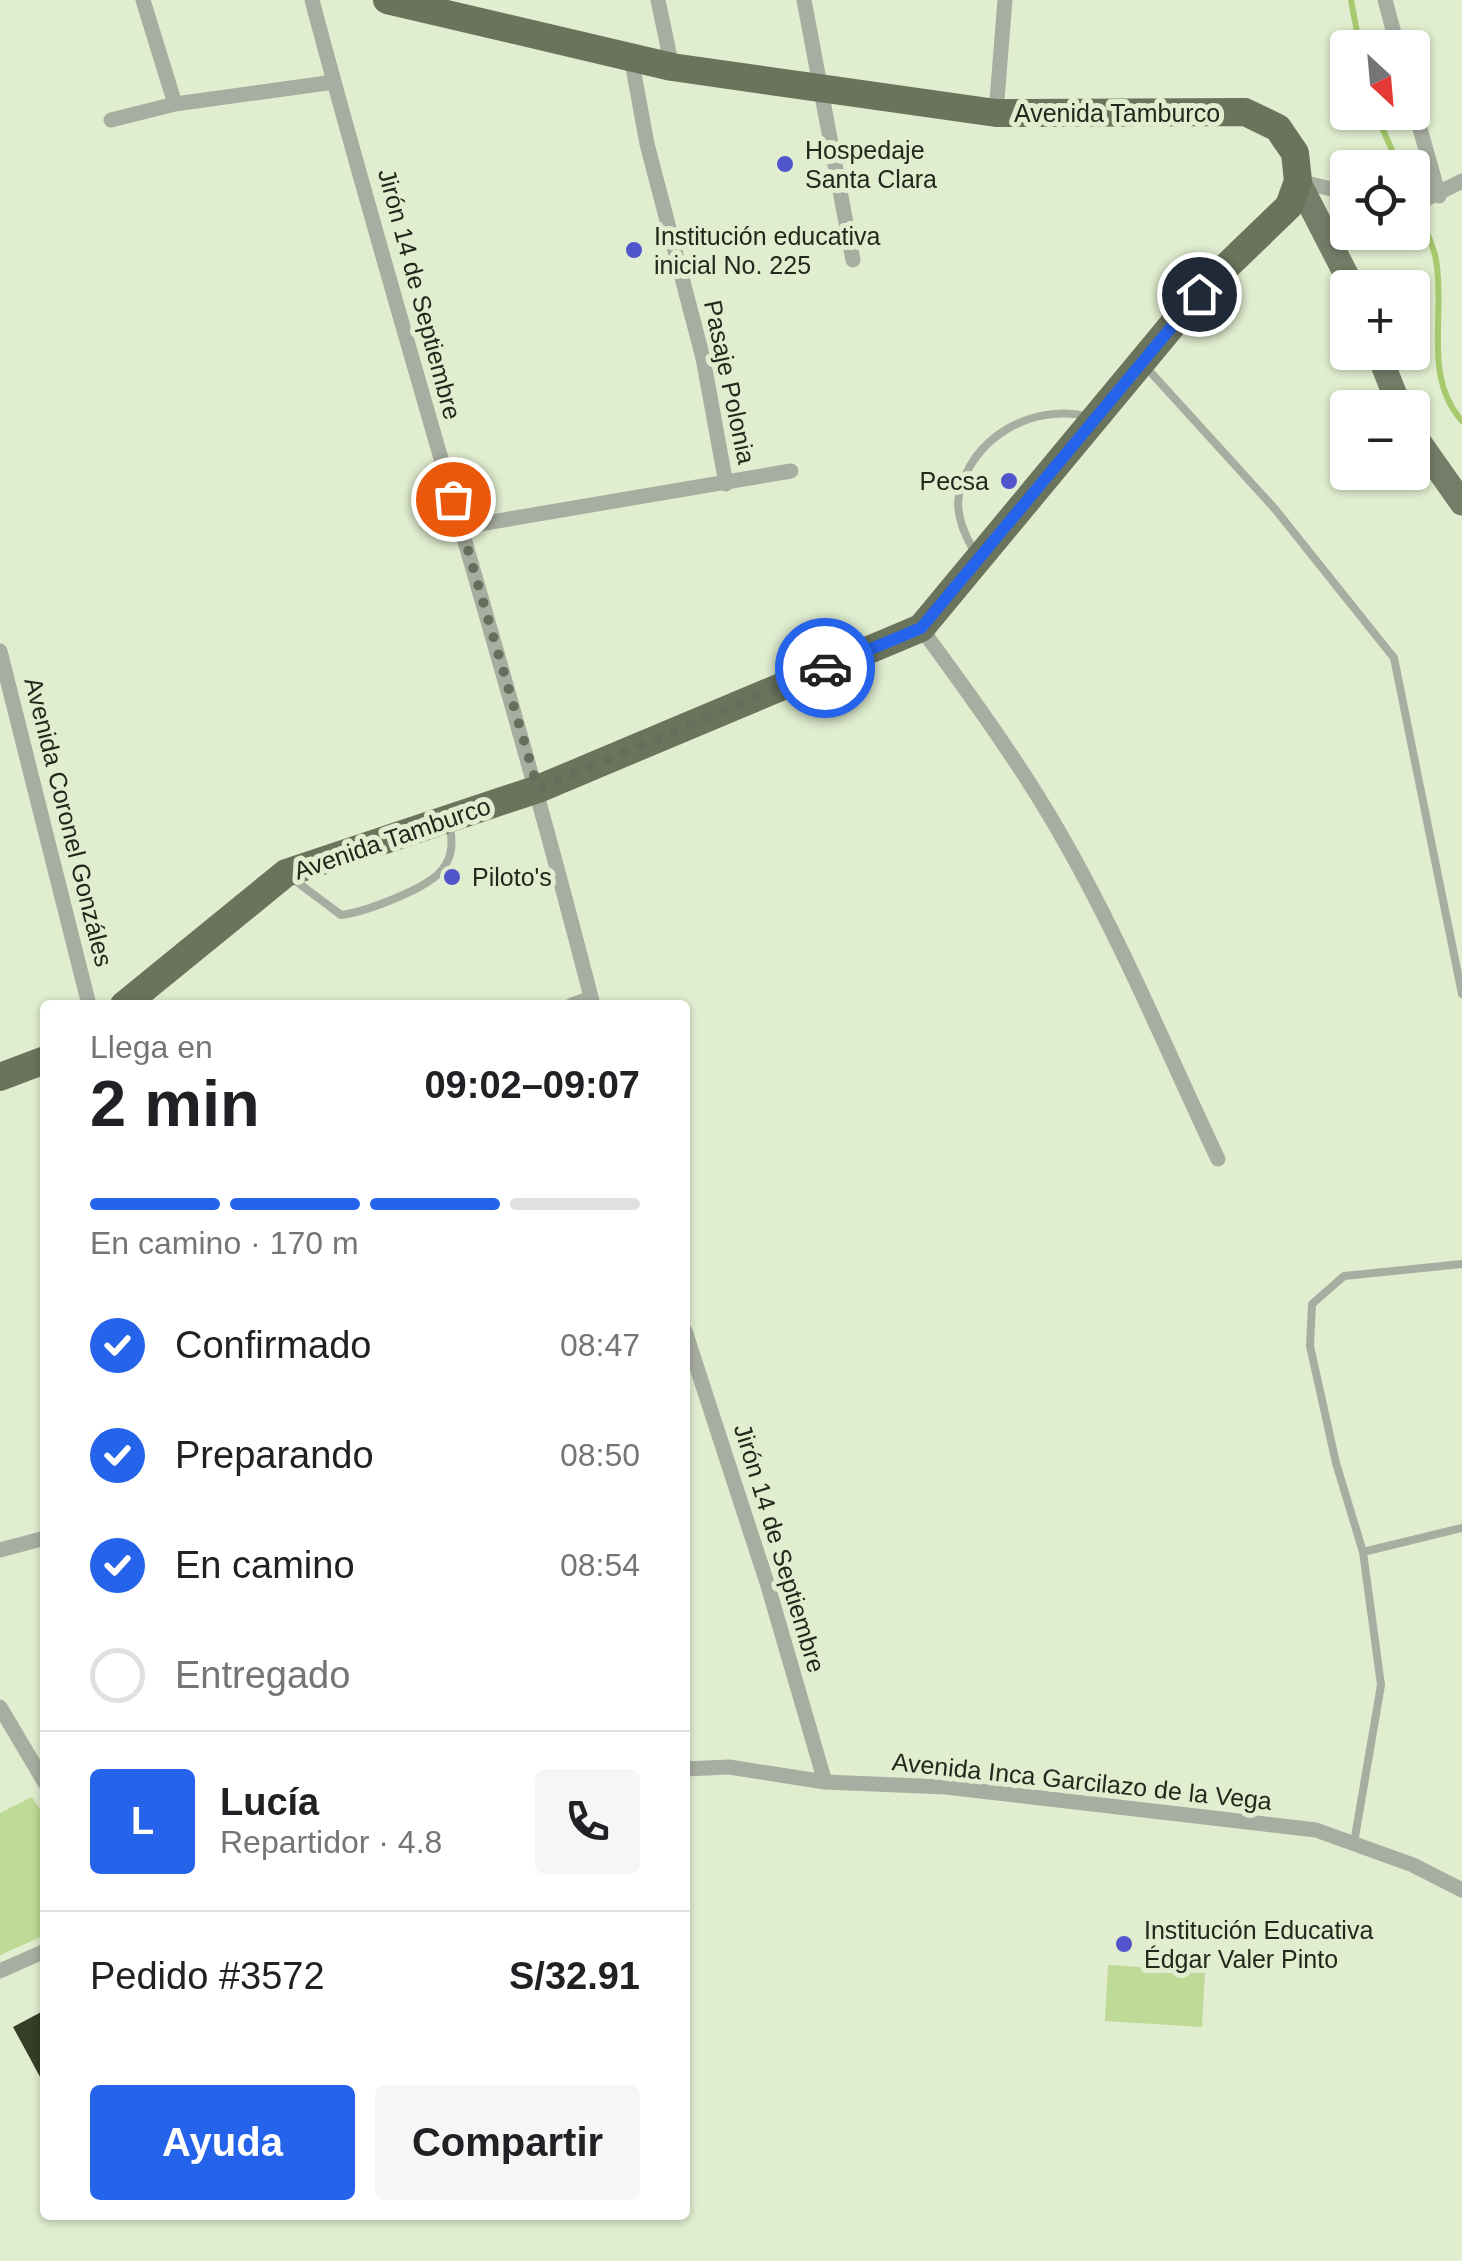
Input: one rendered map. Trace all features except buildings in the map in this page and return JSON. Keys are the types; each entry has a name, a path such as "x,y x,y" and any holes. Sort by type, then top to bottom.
{"highway":[{"name":"Avenida Tamburco","path":"130,1000 286,873 538,789 921,628 1199,294 1289,206 1298,181 1295,153 1278,128 1246,112 996,113 672,67 387,0"},
{"path":"0,1077 40,1062"}],"main road":[{"path":"1298,181 1344,270"},
{"path":"1430,458 1462,504"}],"street":[{"path":"142,0 175,104"},
{"name":"Jirón 14 de Septiembre","path":"312,0 384,249 434,444 538,789 591,1000"},
{"path":"658,0 672,67"},
{"path":"804,0 853,260"},
{"path":"996,113 1005,0"},
{"path":"1385,0 1393,30"},
{"name":"Pasaje Polonia","path":"631,57 646,144 704,358 726,484"},
{"path":"111,120 175,104 334,82"},
{"path":"1298,181 1330,189"},
{"path":"1430,199 1462,181"},
{"name":"Pasaje Polonia","path":"462,527 791,471"},
{"path":"921,628 988,719 1057,828 1092,892 1218,1159"},
{"name":"Avenida Coronel Gonzáles","path":"0,651 88,1000"},
{"name":"Jirón 14 de Septiembre","path":"690,1346 768,1586 825,1782"},
{"path":"0,1550 40,1539"},
{"path":"0,1708 40,1774"},
{"name":"Avenida Inca Garcilazo de la Vega","path":"690,1769 729,1767 825,1782 946,1788 1316,1830 1462,1890"},
{"path":"0,1971 40,1953"}],"lane":[{"path":"1142,362 1275,508 1394,658 1462,994"},
{"path":"978,560 962,530 958,497 971,464 1009,424 1064,412 1095,418"},
{"path":"286,873 324,906 341,915 358,913 430,881 442,870 452,850 449,818"},
{"path":"1354,1844 1380,1685 1363,1552 1336,1463 1310,1346 1312,1304 1344,1276 1462,1264"},
{"path":"1363,1552 1462,1528"}],"green space":[{"path":"32,1797 40,1809 40,1937 0,1955 0,1813"},
{"path":"1108,1965 1205,1971 1202,2027 1105,2021"}],"waterway":[{"path":"1351,0 1357,30"},
{"path":"1383,130 1392,150"},
{"path":"1430,240 1438,281 1442,384 1462,421"}],"way so far":[{"path":"453,499 538,789 825,668"}],"place":[{"name":"Hospedaje Santa Clara","path":"785,164"},
{"name":"Institución educativa inicial No. 225","path":"634,250"},
{"name":"Pecsa","path":"1009,481"},
{"name":"Piloto's","path":"452,877"},
{"name":"Institución Educativa Édgar Valer Pinto","path":"1124,1944"}],"route":[{"path":"825,668 921,628 1199,294"}]}
